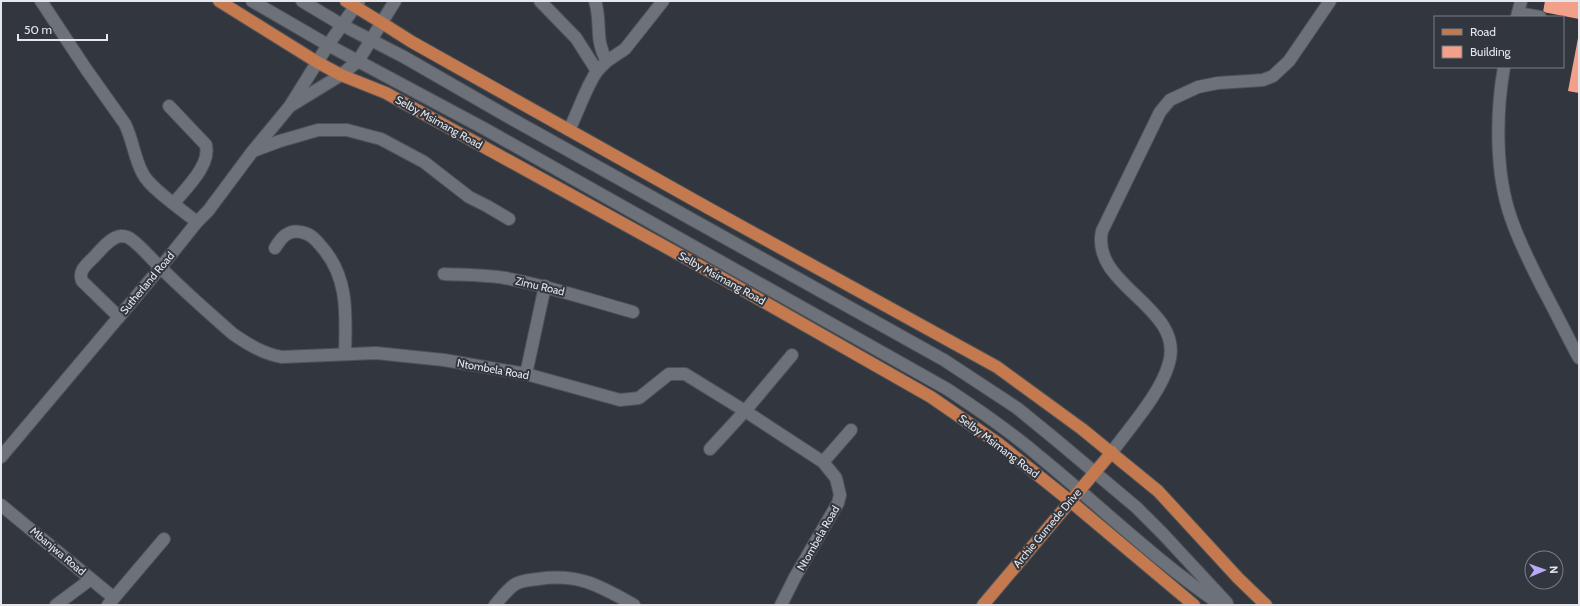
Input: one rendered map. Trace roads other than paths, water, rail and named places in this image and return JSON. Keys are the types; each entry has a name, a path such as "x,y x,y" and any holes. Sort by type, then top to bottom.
{"main road":[{"name":"Selby Msimang Road","path":"219,1 317,62 341,75 393,96 720,277 931,397 999,444 1070,500 1194,605"},
{"path":"353,3 412,42 997,367 1112,452 1158,490 1238,578 1266,605"},
{"name":"Archie Gumede Drive","path":"983,605 1112,452"}],"street":[{"path":"41,1 86,70 125,124 129,132 134,155 144,176 197,222"},
{"path":"252,1 328,45 492,133 947,389 977,409 1039,456 1187,582 1221,605"},
{"path":"302,1 342,25 404,57 512,119 944,360 1017,408 1095,472 1141,512 1228,605"},
{"path":"290,106 341,75 358,61 395,1"},
{"path":"540,1 576,38 597,71"},
{"path":"595,1 599,42 607,61"},
{"path":"569,130 579,111 585,92 597,71 607,61 624,49 642,29 663,1"},
{"path":"1112,452 1150,400 1166,373 1171,354 1170,341 1161,322 1106,264 1101,250 1100,239 1102,231 1160,112 1170,100 1198,87 1218,83 1263,80 1273,76 1288,61 1330,1"},
{"path":"1521,1 1517,15 1528,16"},
{"path":"290,106 342,25 353,3"},
{"path":"1504,68 1500,92 1499,146 1504,192 1510,216 1528,259 1579,358"},
{"path":"169,106 206,145 208,150 204,164 174,203"},
{"name":"Sutherland Road","path":"1,456 119,317 197,222 208,211 252,152 290,106"},
{"path":"252,152 280,141 318,130 348,130 382,139 424,162 469,197 488,206 509,219"},
{"path":"275,248 281,238 288,234 296,231 305,233 312,236 334,262 340,276 346,312 345,354"},
{"name":"Ntombela Road","path":"119,317 82,281 80,274 88,263 115,237 125,236 137,243 160,268 233,334 270,355 282,357 376,353 444,360 526,374 620,400 639,398 669,374 685,374 823,462 836,478 840,495 838,503 795,577 781,605"},
{"name":"Zimu Road","path":"444,274 484,276 545,286 632,312"},
{"path":"526,374 545,286"},
{"path":"710,449 745,411 792,354"},
{"path":"823,462 851,430"},
{"name":"Mbanjwa Road","path":"1,504 91,579 111,602"},
{"path":"111,602 164,539"},
{"path":"495,605 515,584 528,580 551,577 575,578 601,587 634,605"},
{"path":"56,605 91,579"}]}
